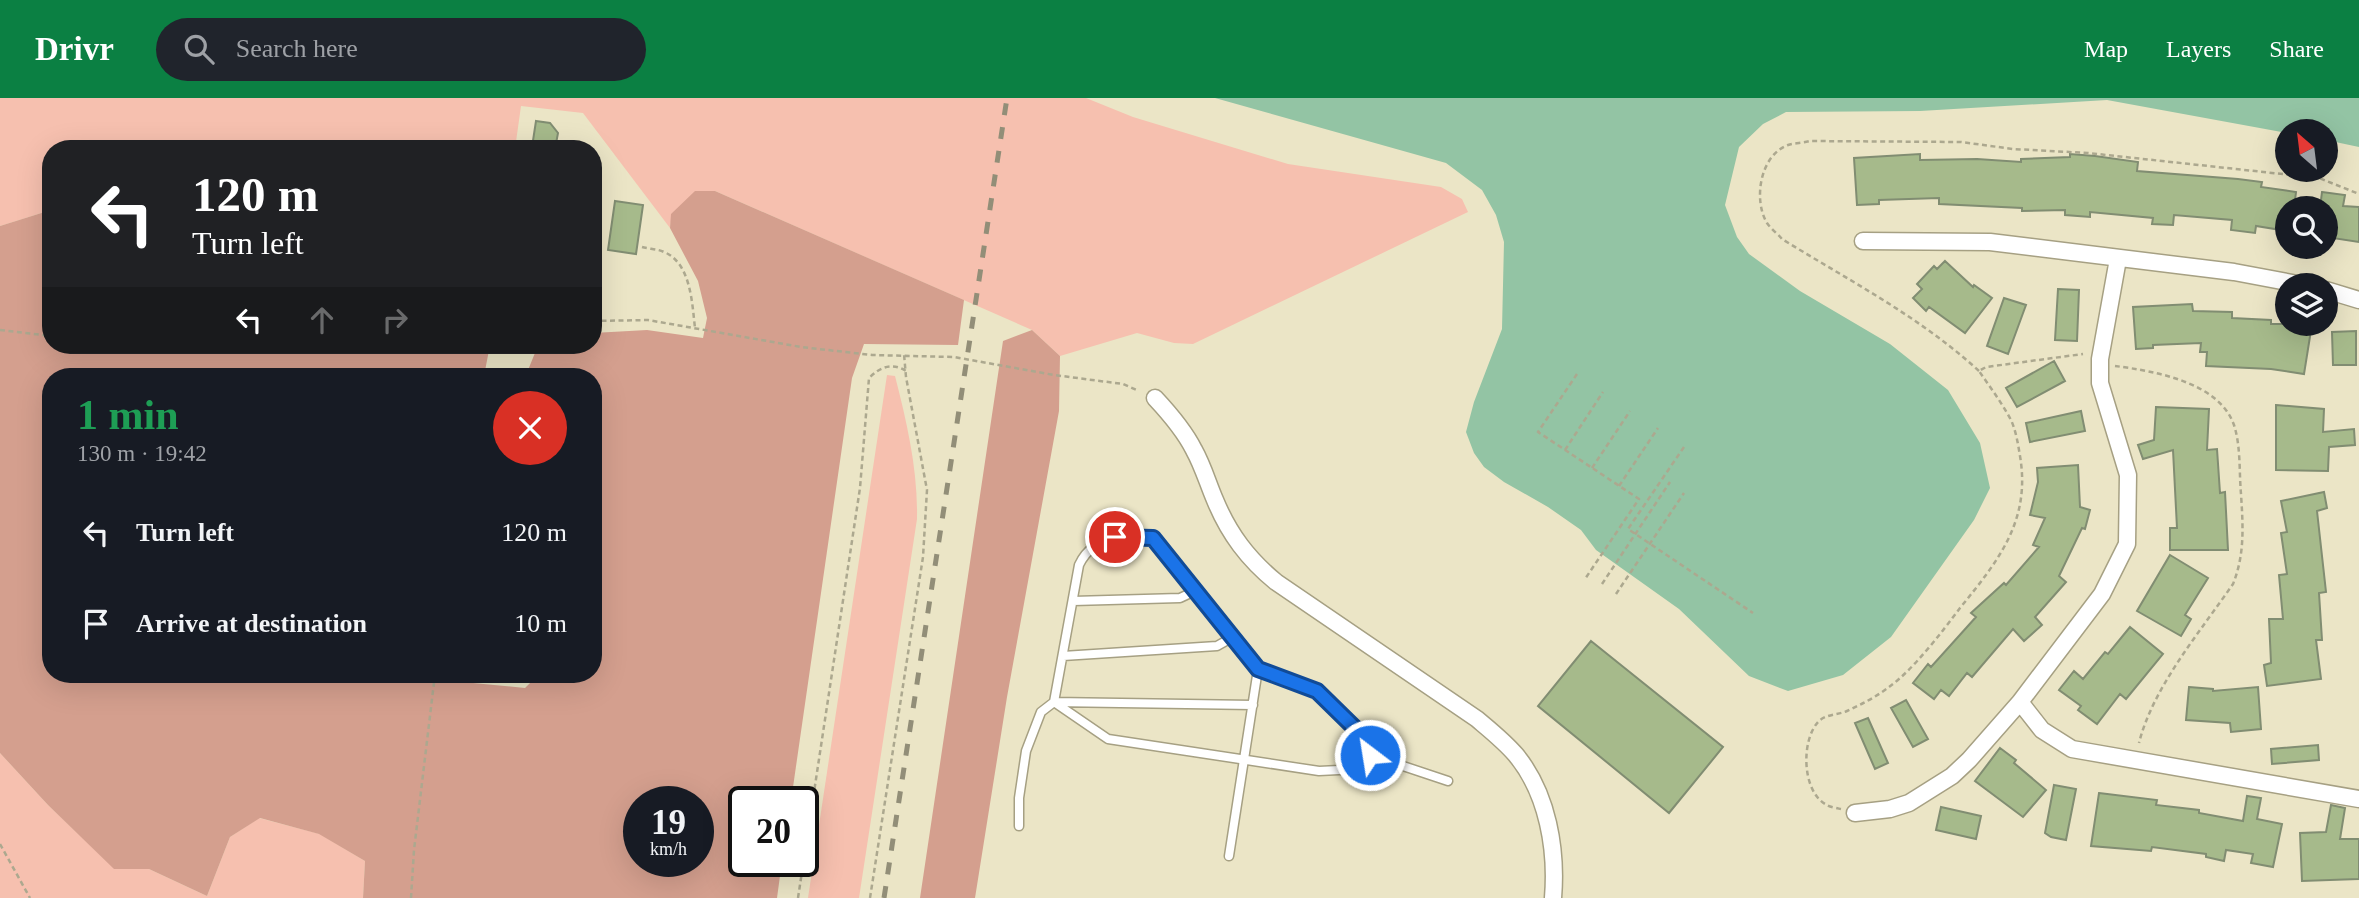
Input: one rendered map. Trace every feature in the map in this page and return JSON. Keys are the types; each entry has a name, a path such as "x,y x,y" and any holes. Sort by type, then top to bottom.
{"street":[{"path":"1863,241 1990,242 2234,272 2275,280"},
{"path":"1855,813 1891,809 1909,803 1952,776 1969,760 2020,702 2102,594 2127,544 2128,475 2100,383 2100,359 2118,259"},
{"path":"2338,294 2359,300"},
{"path":"1156,398 1181,427 1196,453 1227,528 1239,547 1258,566 1276,582 1477,719 1518,757 1534,784 1546,815 1555,866 1553,898"},
{"path":"2020,702 2042,730 2072,749 2359,799"}],"lane":[{"path":"1115,537 1153,538 1258,669 1317,691 1367,740 1370,755 1359,769 1319,771 1108,739 1054,702 1079,565 1085,552 1115,537"},
{"path":"1073,601 1180,598 1195,591"},
{"path":"1063,656 1217,646 1233,638"},
{"path":"1229,856 1258,669"},
{"path":"1019,826 1019,798 1026,751 1041,712 1054,702 1253,705"},
{"path":"1370,755 1448,781"}],"path":[{"path":"1855,813 1825,804 1815,793 1810,782 1806,754 1811,734 1819,720 1869,701 1892,685 1950,621 2009,540 2018,517 2023,475 2019,445 2012,422 1979,371 1950,344 1905,313 1782,239 1767,222 1760,204 1762,176 1771,159 1786,146 1810,141 1961,142 2319,178 2359,194"},
{"path":"642,247 665,252 675,259 683,271 691,292 695,328"},
{"path":"602,321 648,320 801,347 872,355 954,357 1122,384 1156,398"},
{"path":"0,330 42,335"},
{"path":"870,898 923,556 926,515 927,490 904,354"},
{"path":"1979,371 1986,367 2089,354 2116,366 2139,368 2183,380 2218,401 2233,422 2237,440 2243,536 2240,566 2233,584 2159,693 2145,719 2135,760"},
{"path":"798,898 860,488 869,377 890,366 898,366 906,371"},
{"path":"1577,374 1538,432 1639,499 1585,579"},
{"path":"1565,450 1603,392"},
{"path":"1592,468 1630,411"},
{"path":"1619,486 1658,428"},
{"path":"1685,447 1628,529 1752,613"},
{"path":"1602,584 1670,482"},
{"path":"1616,594 1684,493"},
{"path":"411,898 414,850 434,683"},
{"path":"0,844 30,898"}],"shaded area":[{"path":"0,98 1086,98 1133,117 1288,164 1441,187 1462,199 1468,212 1193,344 1174,343 1137,333 1060,356 1032,330 715,191 672,214 670,228 583,113 521,106 516,140 42,140 42,213 0,226"},
{"path":"1215,98 2359,98 2359,147 2338,143 2338,119 2275,119 2275,131 2107,100 1920,111 1786,112 1763,124 1739,147 1725,205 1737,237 1749,254 1800,291 1890,344 1948,390 1980,443 1990,488 1974,520 1891,637 1843,675 1788,691 1749,676 1679,609 1596,550 1581,530 1484,467 1474,453 1466,432 1474,402 1502,329 1504,242 1496,215 1482,190 1446,163"},
{"path":"695,191 715,191 964,300 958,345 864,344 852,378 793,786 728,786 728,877 780,877 777,898 363,898 365,861 319,834 260,818 230,837 207,896 149,869 114,869 48,805 0,753 0,226 42,213 42,354 488,354 486,368 42,368 42,683 473,683 525,688 530,683 602,683 602,368 529,368 535,354 602,354 602,332 647,330 703,338 707,318 698,281 670,228 671,214"},
{"path":"1032,330 1060,356 1059,411 1007,697 975,898 920,898 1003,341"},
{"path":"887,375 895,376 914,465 917,519 859,898 808,898 811,877 819,877 819,825"},
{"path":"0,753 48,805 114,868 149,869 207,896 230,837 259,818 320,834 365,861 363,898 0,898"}],"building":[{"path":"536,121 550,123 558,133 557,140 533,140"},
{"path":"1920,154 1920,160 1977,159 2021,162 2021,159 2070,157 2070,154 2138,162 2137,171 2262,182 2261,187 2296,192 2296,196 2275,196 2275,229 2256,226 2255,233 2231,230 2232,220 2174,215 2173,225 2152,224 2153,218 2090,212 2090,217 2065,215 2065,210 2022,211 2022,208 1939,204 1939,198 1879,200 1879,204 1857,205 1854,158"},
{"path":"2322,192 2345,195 2343,206 2359,207 2359,242 2338,239 2338,196 2322,196"},
{"path":"615,201 643,205 636,254 608,250"},
{"path":"1945,261 1973,287 1974,285 1992,298 1965,333 1929,307 1926,311 1913,298 1922,289 1917,284 1934,266 1937,269"},
{"path":"2058,289 2079,290 2077,341 2055,340"},
{"path":"2004,298 2026,305 2008,354 1987,346"},
{"path":"2192,304 2193,311 2232,312 2232,318 2271,320 2271,324 2275,324 2275,336 2310,336 2304,374 2271,369 2206,366 2207,352 2200,352 2201,343 2153,345 2153,348 2136,349 2133,307"},
{"path":"2356,331 2356,365 2333,365 2332,336 2338,336 2338,332"},
{"path":"2054,361 2065,381 2017,407 2006,388"},
{"path":"2276,405 2324,409 2323,432 2354,429 2355,445 2329,447 2328,471 2276,470"},
{"path":"2156,407 2209,409 2207,450 2217,449 2220,493 2225,492 2228,550 2170,550 2170,528 2177,528 2173,450 2143,459 2138,445 2154,440"},
{"path":"2081,411 2085,431 2030,442 2026,423"},
{"path":"2078,465 2080,507 2090,510 2085,529 2082,528 2059,576 2066,582 2035,617 2042,625 2024,641 2013,629 1972,677 1967,673 1949,696 1941,690 1934,699 1913,683 1928,664 1931,667 1976,617 1971,613 2004,583 2006,585 2039,547 2033,545 2045,518 2030,515 2038,482 2037,468"},
{"path":"2324,492 2327,508 2317,511 2326,592 2319,593 2322,640 2316,640 2321,679 2267,686 2264,665 2271,663 2269,619 2283,619 2279,575 2287,574 2281,533 2287,532 2281,501"},
{"path":"2170,555 2208,578 2185,615 2191,619 2181,636 2137,611"},
{"path":"2130,627 2163,654 2126,699 2120,694 2097,724 2078,710 2081,706 2059,690 2074,671 2083,679"},
{"path":"1591,641 1723,747 1669,813 1538,706"},
{"path":"2189,687 2213,691 2258,687 2261,729 2231,732 2230,723 2186,720"},
{"path":"1906,700 1928,739 1913,747 1891,708"},
{"path":"1868,718 1888,763 1875,769 1855,723"},
{"path":"2318,745 2319,760 2272,764 2271,749"},
{"path":"2000,748 2046,790 2023,817 1975,781"},
{"path":"2054,785 2076,789 2066,840 2045,833"},
{"path":"2099,793 2157,800 2156,805 2199,810 2199,813 2243,821 2247,796 2261,798 2257,819 2282,824 2273,867 2251,863 2253,854 2226,850 2224,861 2206,857 2206,854 2152,847 2151,851 2091,846"},
{"path":"2331,805 2345,808 2340,839 2359,839 2359,879 2302,881 2300,833 2326,832"},
{"path":"1941,807 1981,816 1976,839 1936,830"}],"railway":[{"path":"884,898 1007,98"}],"route":[{"path":"1115,537 1153,538 1258,669 1317,691 1367,740 1370,755"}]}
